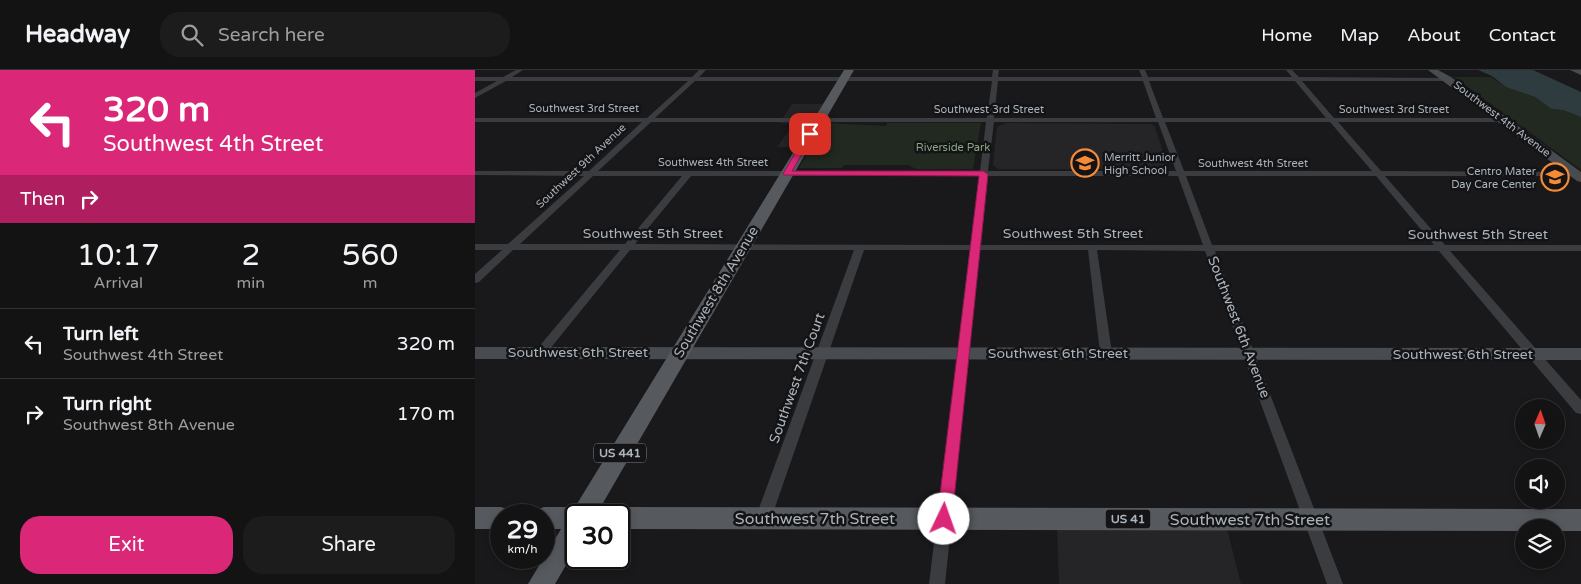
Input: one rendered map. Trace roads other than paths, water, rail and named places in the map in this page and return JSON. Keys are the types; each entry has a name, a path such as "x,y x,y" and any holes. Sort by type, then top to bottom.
{"main road":[{"name":"Southwest 8th Avenue","path":"589,504 846,74"},
{"path":"475,518 490,518"},
{"name":"Southwest 7th Street","path":"630,518 1581,520"},
{"path":"541,584 565,544"}],"street":[{"path":"475,96 520,70"},
{"name":"Southwest 9th Avenue","path":"475,280 703,70"},
{"path":"937,584 996,70"},
{"name":"Southwest 6th Avenue","path":"1142,70 1335,584"},
{"path":"1289,70 1581,409"},
{"name":"Southwest 4th Avenue","path":"1432,70 1448,79 1579,175"},
{"path":"1574,70 1581,72"},
{"path":"475,79 693,79 846,74 995,79 1448,79"},
{"name":"Southwest 3rd Street","path":"475,120 1504,120"},
{"name":"Southwest 4th Street","path":"475,174 1579,175"},
{"path":"541,352 688,174"},
{"name":"Southwest 7th Court","path":"763,519 860,246"},
{"name":"Southwest 5th Street","path":"475,247 1581,248"},
{"path":"1092,247 1106,353"},
{"name":"Southwest 6th Street","path":"475,352 1581,354"}],"place":[{"name":"Merritt Junior High School","path":"1085,163"},
{"name":"Centro Mater Day Care Center","path":"1555,177"}],"park label":[{"name":"Riverside Park","path":"953,147"}]}
